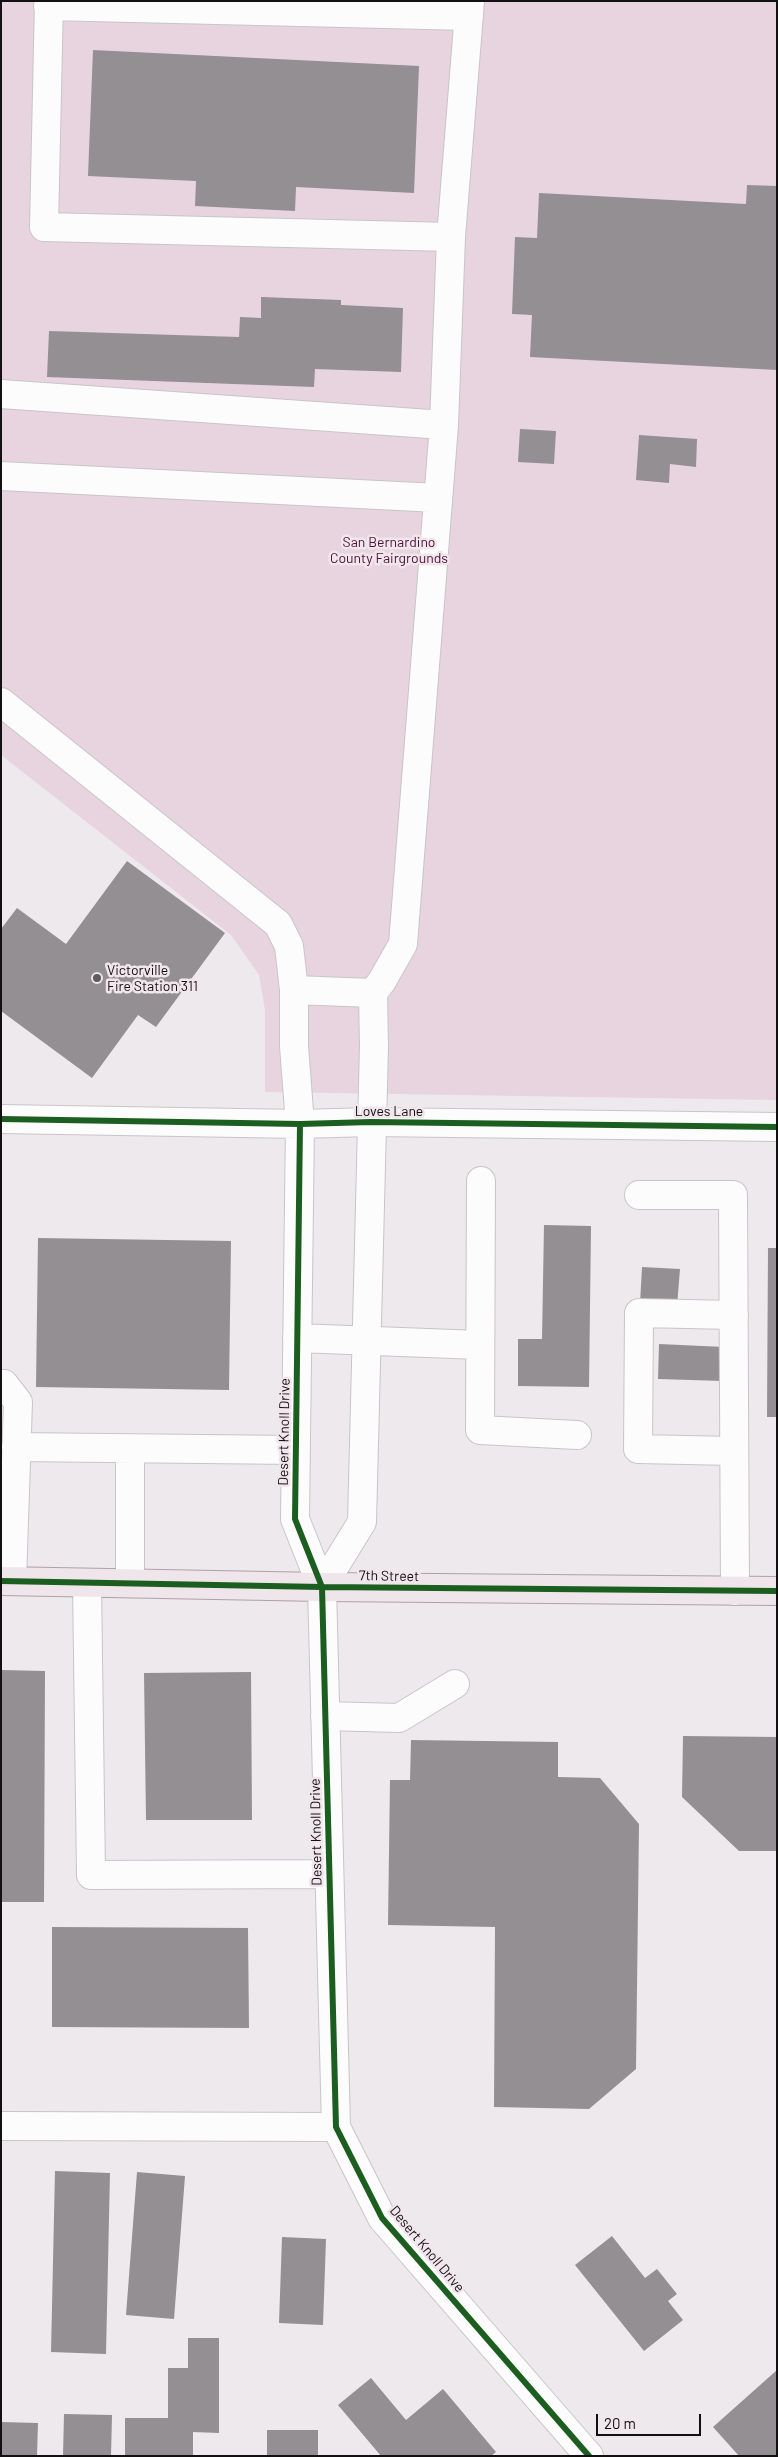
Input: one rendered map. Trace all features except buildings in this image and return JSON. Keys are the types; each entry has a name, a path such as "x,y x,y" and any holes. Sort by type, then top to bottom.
{"main road":[{"name":"7th Street","path":"6,1581 777,1592"}],"street":[{"path":"322,1587 362,1522 374,1046 373,993 403,944 444,425 451,237 469,9 49,4 44,227 451,237"},
{"path":"1,394 444,425"},
{"path":"1,476 438,498"},
{"name":"Desert Knoll Drive","path":"1,702 278,924 289,946 294,990 294,1046 300,1124 295,1519 322,1587 336,2127 382,2218 589,2456"},
{"path":"294,990 373,993"},
{"name":"Loves Lane","path":"1,1119 300,1124 371,1122 777,1127"},
{"path":"481,1181 480,1430 577,1435"},
{"path":"639,1195 733,1196 735,1590"},
{"path":"734,1315 639,1313 638,1450 734,1451"},
{"path":"297,1338 479,1345"},
{"path":"1,1384 4,1384 18,1402 6,1581"},
{"path":"16,1447 296,1450"},
{"path":"130,1449 130,1583"},
{"path":"86,1583 91,1875 329,1874"},
{"path":"325,1716 399,1718 455,1684"},
{"path":"1,2126 336,2127"}],"green space":[{"name":"San Bernardino County Fairgrounds","path":"1,1 777,1 777,1100 265,1092 265,1010 259,975 231,935 1,755"}],"cycle path":[{"path":"1,1119 300,1124 371,1122 777,1127"},
{"path":"300,1124 295,1519 322,1587 336,2127 382,2218 589,2456"},
{"path":"1,1581 322,1587 777,1591"}],"place":[{"name":"Victorville Fire Station 311","path":"97,978"}]}
